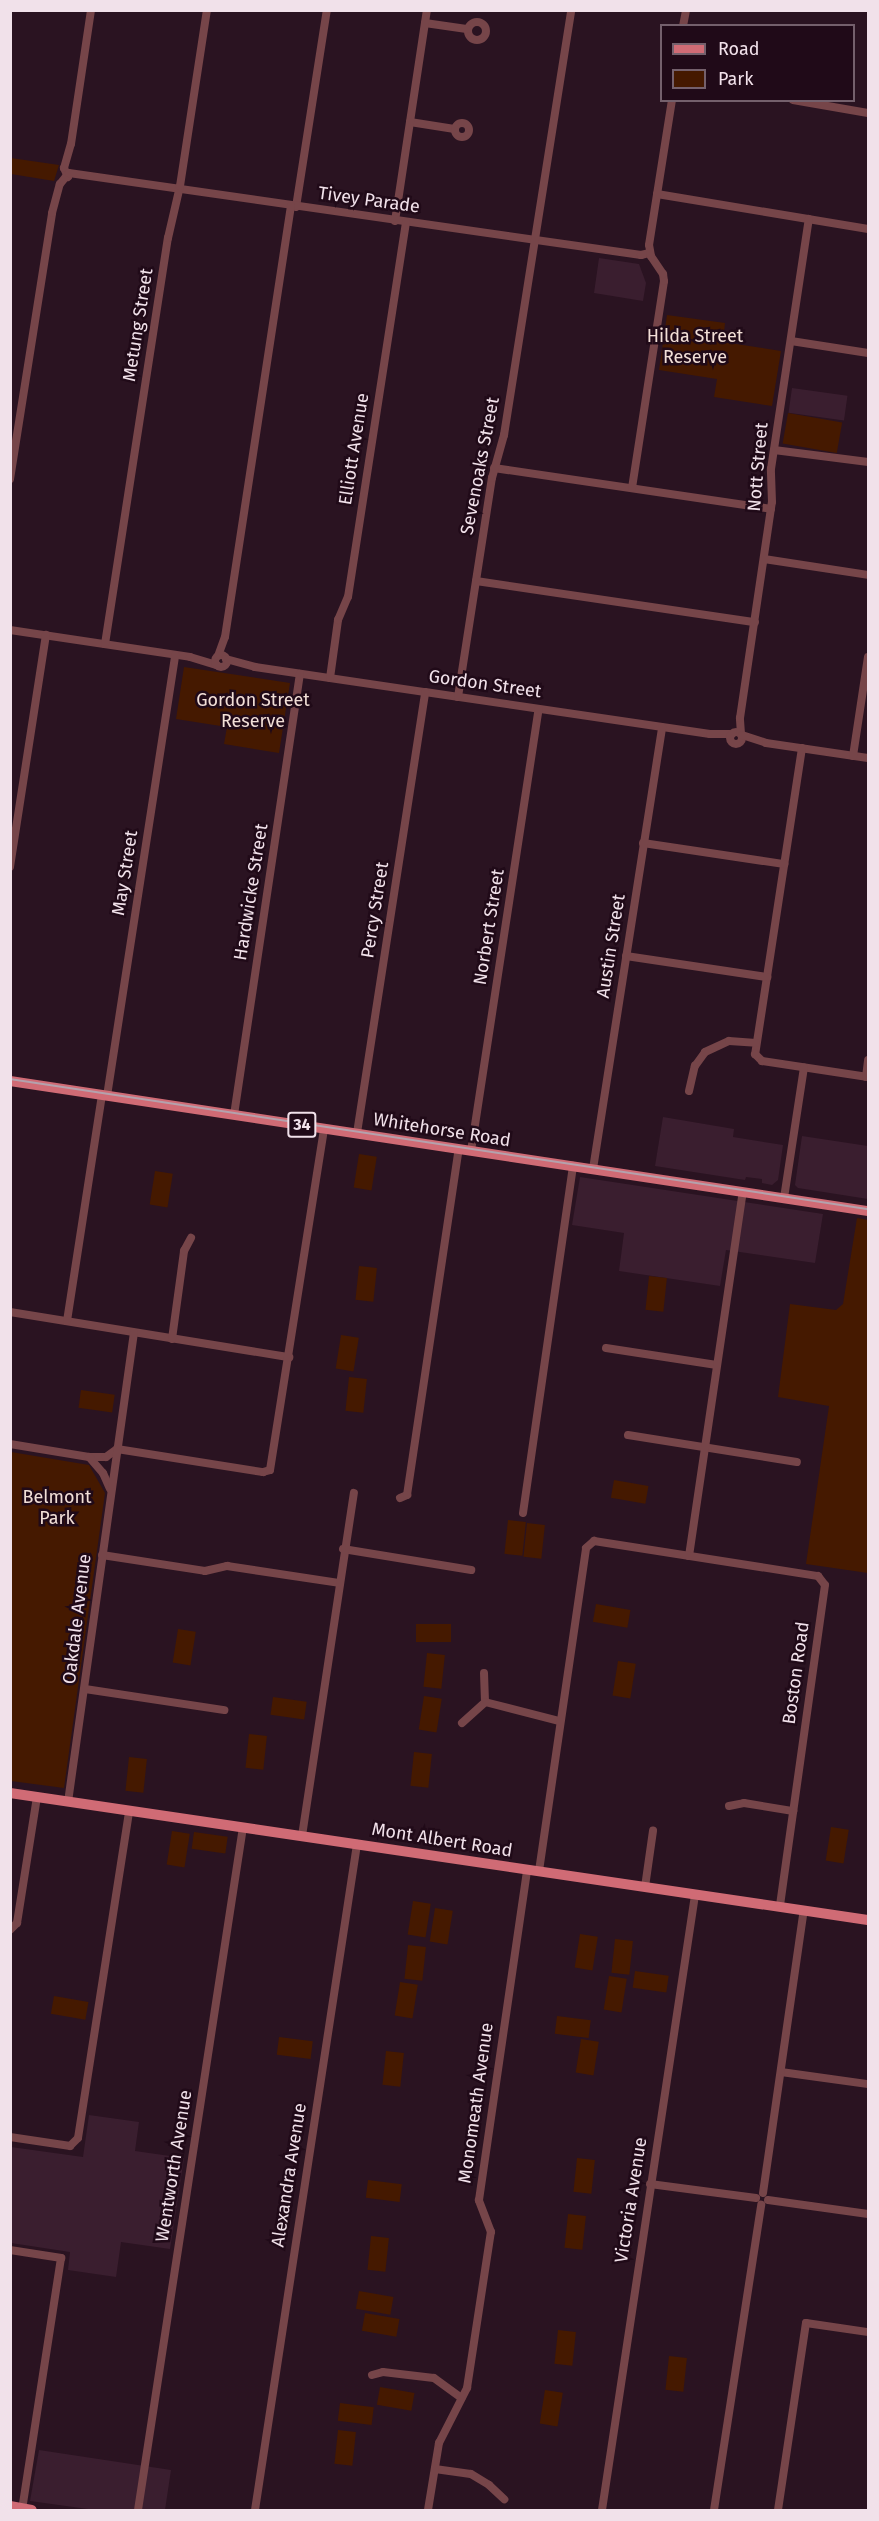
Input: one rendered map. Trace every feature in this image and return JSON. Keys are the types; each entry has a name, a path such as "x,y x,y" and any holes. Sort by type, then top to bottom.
{"main road":[{"name":"Whitehorse Road","path":"10,1081 868,1211"},
{"name":"Mont Albert Road","path":"10,1793 868,1920"},
{"path":"10,2506 27,2510"}],"street":[{"path":"10,479 49,231 59,189 69,175 71,144 91,10"},
{"name":"Metung Street","path":"105,644 168,238 179,190 207,10"},
{"path":"221,660 293,206 327,10"},
{"path":"395,221 427,10"},
{"name":"Sevenoaks Street","path":"458,697 494,468 502,444 571,10"},
{"path":"425,23 467,29"},
{"path":"632,488 664,279 650,254 672,102"},
{"path":"805,102 868,113"},
{"path":"411,122 454,129"},
{"name":"Tivey Parade","path":"69,175 641,255 650,254"},
{"path":"657,194 868,229"},
{"name":"Nott Street","path":"737,737 771,509 774,450 809,219"},
{"name":"Elliott Avenue","path":"330,678 338,620 348,597 406,222"},
{"path":"791,341 868,353"},
{"path":"774,450 868,462"},
{"path":"494,468 771,509"},
{"path":"764,559 868,575"},
{"path":"476,581 754,622"},
{"name":"Gordon Street","path":"10,630 868,758"},
{"path":"10,867 46,635"},
{"name":"May Street","path":"67,1322 175,655"},
{"path":"853,756 868,657"},
{"name":"Hardwicke Street","path":"234,1115 300,674"},
{"name":"Percy Street","path":"357,1133 425,692"},
{"name":"Norbert Street","path":"400,1498 407,1495 539,709"},
{"name":"Austin Street","path":"593,1169 662,727"},
{"path":"802,748 756,1043 756,1057 762,1061 867,1077 868,1060"},
{"path":"643,843 784,864"},
{"path":"626,956 767,977"},
{"path":"689,1091 694,1066 705,1052 729,1041 756,1043"},
{"path":"784,1198 804,1068"},
{"path":"10,1444 88,1457 106,1457 117,1449 263,1472 270,1470 324,1128"},
{"path":"523,1513 573,1166"},
{"path":"688,1556 743,1192"},
{"path":"172,1339 184,1251 191,1238"},
{"path":"10,1312 289,1357"},
{"name":"Oakdale Avenue","path":"68,1802 134,1333"},
{"path":"606,1348 717,1365"},
{"path":"628,1435 797,1462"},
{"path":"88,1457 103,1473 111,1490"},
{"path":"302,1836 354,1493"},
{"name":"Boston Road","path":"559,1721 589,1543 594,1540 818,1576 825,1585 780,1906"},
{"path":"344,1549 471,1570"},
{"path":"102,1555 205,1571 227,1566 339,1583"},
{"path":"462,1723 485,1702 484,1673"},
{"path":"85,1689 224,1710"},
{"path":"485,1702 559,1721 539,1871"},
{"path":"10,1930 17,1923 37,1797"},
{"path":"729,1806 744,1803 794,1811"},
{"path":"10,2137 70,2146 78,2138 129,1811"},
{"name":"Wentworth Avenue","path":"138,2511 243,1827"},
{"path":"645,1887 653,1832"},
{"name":"Alexandra Avenue","path":"255,2511 357,1844"},
{"name":"Monomeath Avenue","path":"428,2511 439,2443 467,2388 491,2232 479,2200 527,1869"},
{"name":"Victoria Avenue","path":"602,2511 695,1895"},
{"path":"714,2511 804,1910"},
{"path":"780,2072 868,2084"},
{"path":"650,2184 868,2214"},
{"path":"10,2250 61,2258 27,2510"},
{"path":"778,2511 806,2323 868,2332"},
{"path":"372,2375 383,2372 434,2378 462,2398"},
{"path":"435,2469 471,2474 489,2484 504,2499"}],"shaded area":[{"path":"599,258 639,264 646,283 643,301 594,293"},
{"path":"792,388 847,396 844,421 789,413"},
{"path":"663,1117 734,1129 733,1137 783,1145 778,1180 772,1185 762,1183 762,1179 746,1177 745,1180 655,1166"},
{"path":"802,1136 868,1146 868,1199 798,1188 795,1185"},
{"path":"580,1177 823,1214 815,1263 726,1250 720,1286 619,1271 624,1233 572,1225"},
{"path":"89,2115 139,2122 135,2151 184,2158 170,2249 121,2242 116,2277 68,2270 70,2252 11,2243 11,2147 83,2157"},
{"path":"39,2450 171,2470 165,2510 95,2510 30,2501"}],"green space":[{"path":"11,158 59,165 54,181 11,174"},
{"name":"Hilda Street Reserve","path":"667,315 725,323 723,342 781,351 772,406 714,397 717,379 659,370"},
{"path":"788,413 842,423 837,453 783,444"},
{"name":"Gordon Street Reserve","path":"184,667 290,683 279,753 224,744 227,727 176,719"},
{"path":"359,1154 377,1157 371,1190 354,1188"},
{"path":"155,1171 173,1174 167,1207 150,1205"},
{"path":"857,1218 868,1220 868,1573 806,1564 829,1406 778,1397 790,1304 836,1310 843,1304"},
{"path":"359,1266 377,1268 373,1302 355,1300"},
{"path":"649,1276 667,1278 663,1312 645,1310"},
{"path":"341,1335 359,1338 353,1371 336,1369"},
{"path":"349,1377 367,1379 363,1413 345,1411"},
{"path":"81,1390 115,1395 112,1413 78,1408"},
{"name":"Belmont Park","path":"11,1452 89,1465 105,1493 64,1788 11,1781"},
{"path":"614,1480 648,1486 645,1504 611,1498"},
{"path":"508,1520 526,1522 522,1556 504,1554"},
{"path":"527,1523 545,1525 541,1559 523,1557"},
{"path":"596,1604 630,1610 627,1628 593,1622"},
{"path":"416,1624 451,1624 451,1642 416,1642"},
{"path":"178,1629 196,1632 190,1665 173,1663"},
{"path":"427,1653 445,1655 441,1689 423,1687"},
{"path":"618,1661 636,1664 630,1698 613,1696"},
{"path":"424,1696 442,1699 436,1732 419,1730"},
{"path":"273,1697 307,1702 304,1720 270,1715"},
{"path":"249,1734 267,1736 263,1770 245,1768"},
{"path":"414,1752 432,1754 428,1788 410,1786"},
{"path":"129,1757 147,1759 143,1793 125,1791"},
{"path":"831,1827 849,1830 843,1863 826,1861"},
{"path":"172,1831 190,1834 184,1867 167,1865"},
{"path":"194,1832 228,1837 225,1854 192,1849"},
{"path":"413,1901 431,1904 425,1937 408,1935"},
{"path":"435,1908 453,1911 447,1944 430,1942"},
{"path":"580,1934 598,1937 592,1970 575,1968"},
{"path":"615,1939 633,1941 629,1975 611,1973"},
{"path":"408,1945 426,1947 422,1981 404,1979"},
{"path":"635,1971 669,1976 666,1993 633,1988"},
{"path":"609,1976 627,1979 621,2012 604,2010"},
{"path":"400,1982 418,1985 412,2018 395,2016"},
{"path":"54,1996 88,2002 85,2020 51,2014"},
{"path":"557,2016 591,2020 589,2038 555,2034"},
{"path":"279,2037 313,2041 311,2059 277,2055"},
{"path":"581,2039 599,2042 593,2075 576,2073"},
{"path":"386,2051 404,2053 400,2087 382,2085"},
{"path":"577,2158 595,2160 591,2194 573,2192"},
{"path":"368,2180 402,2184 400,2202 366,2198"},
{"path":"568,2214 586,2216 582,2250 564,2248"},
{"path":"371,2236 389,2238 385,2272 367,2270"},
{"path":"359,2291 393,2297 390,2315 356,2309"},
{"path":"365,2313 399,2319 396,2337 362,2331"},
{"path":"558,2330 576,2332 572,2366 554,2364"},
{"path":"669,2356 687,2358 683,2392 665,2390"},
{"path":"380,2387 414,2393 411,2411 377,2405"},
{"path":"545,2390 563,2393 557,2426 540,2424"},
{"path":"340,2403 374,2407 372,2425 338,2421"},
{"path":"338,2430 356,2432 352,2466 334,2464"}],"tram line":[{"path":"10,1079 868,1209"}]}
